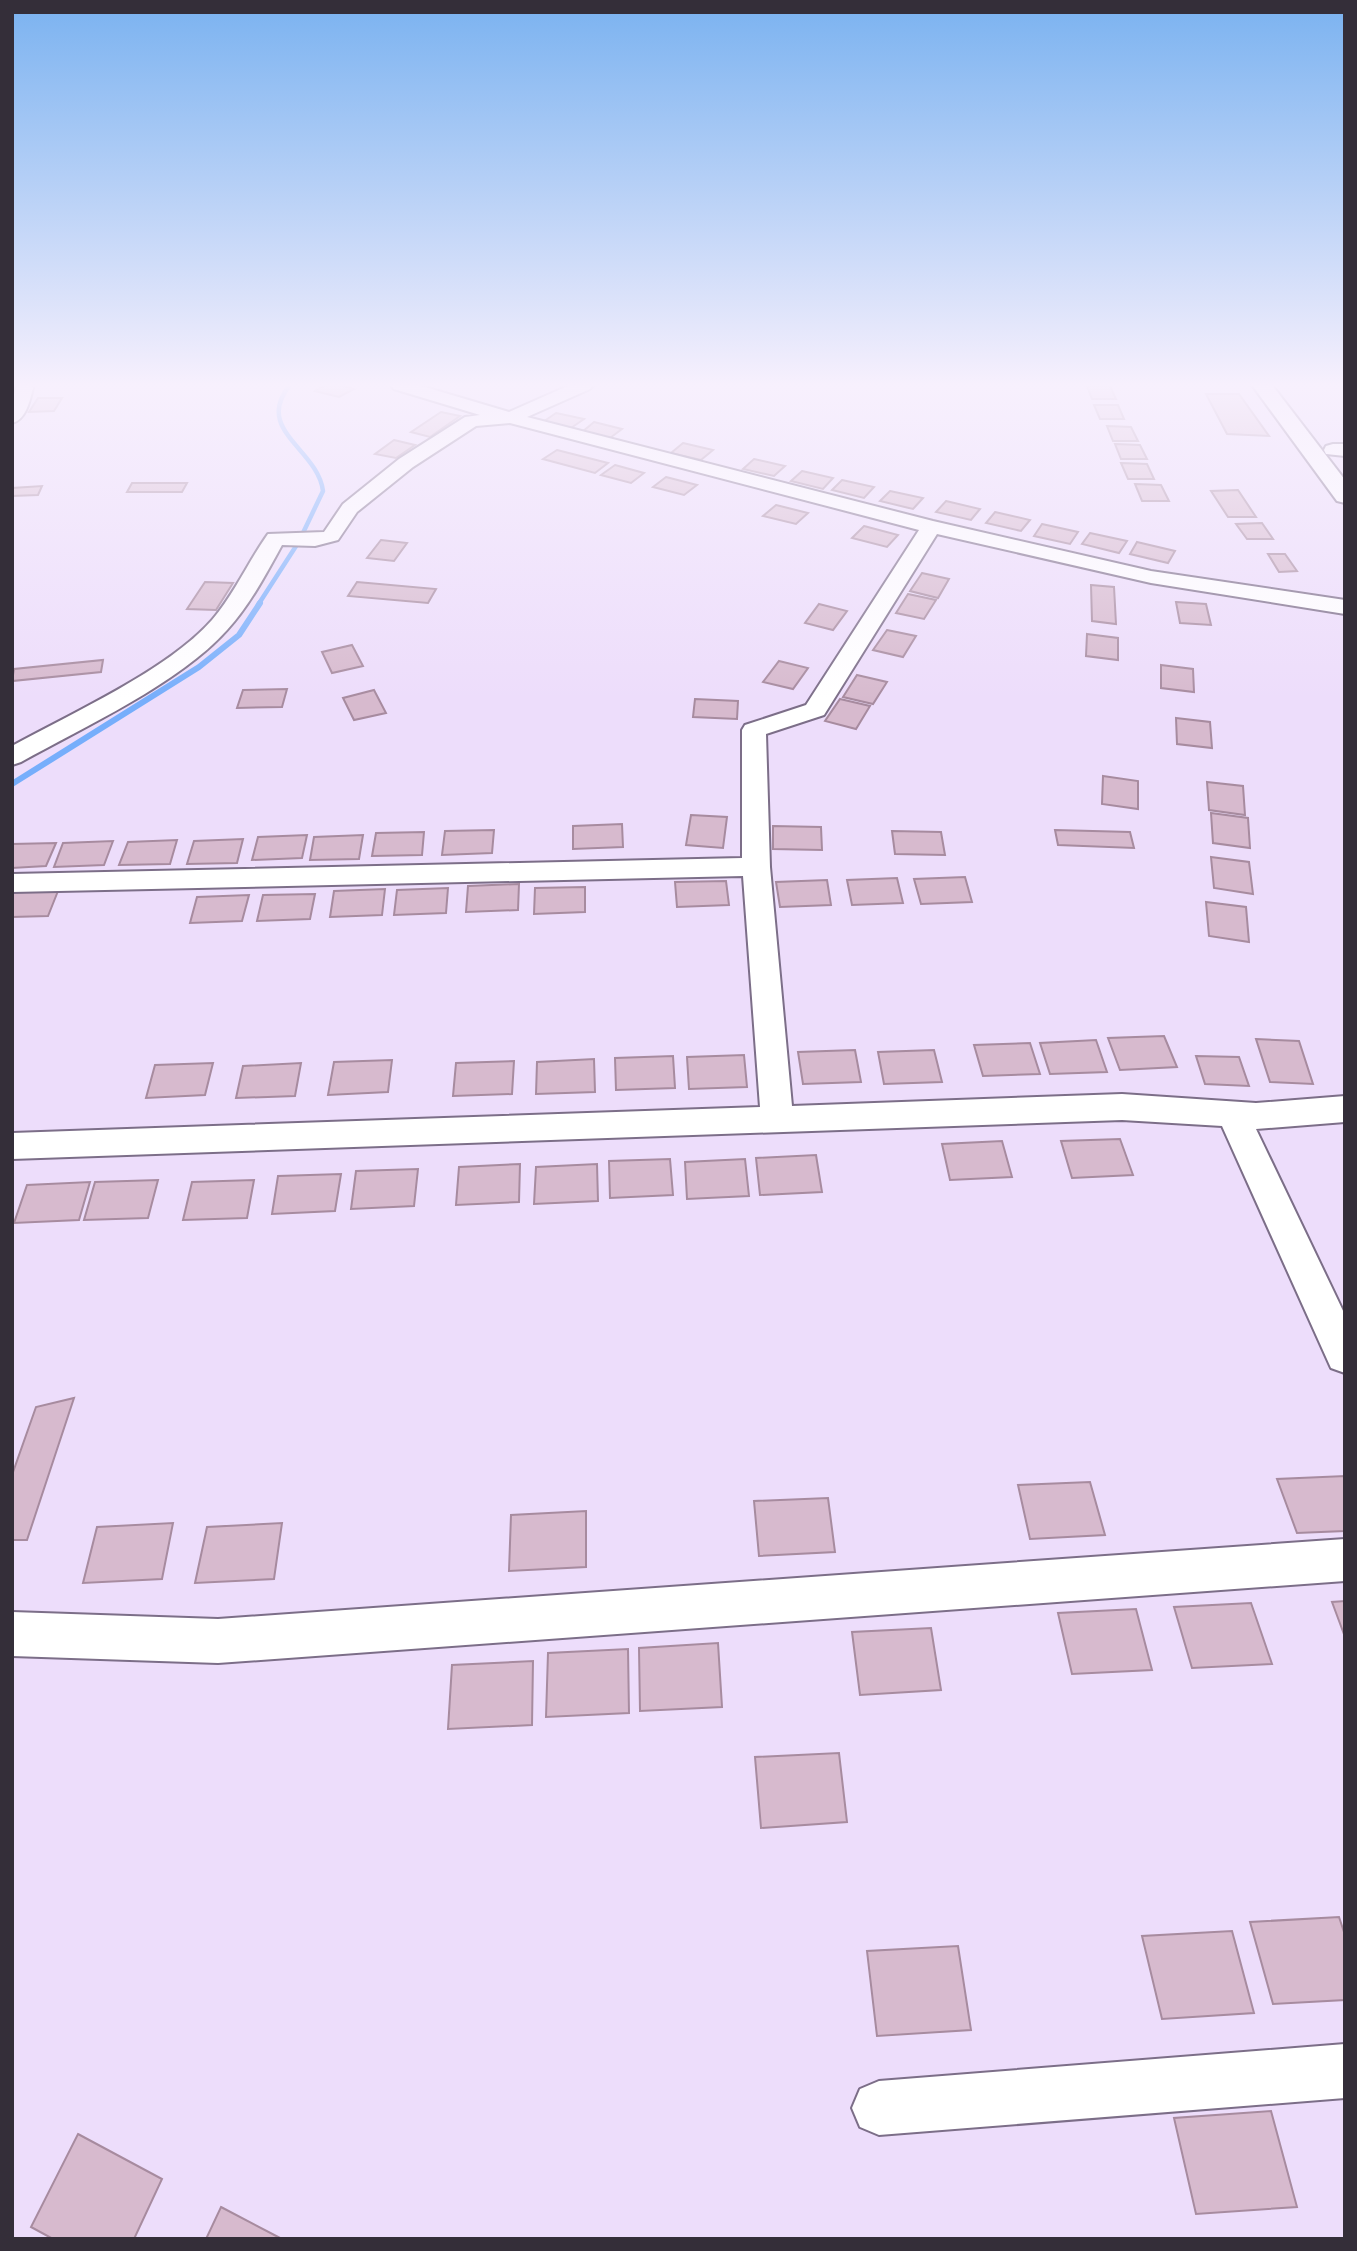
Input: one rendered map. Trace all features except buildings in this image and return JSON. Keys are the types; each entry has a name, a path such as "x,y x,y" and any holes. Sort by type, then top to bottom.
{"street":[{"path":"12,757 167,670 219,626 248,586 275,538 315,540 331,536 350,508 372,490"},
{"path":"788,490 931,527 1151,577 1345,607"},
{"path":"777,1119 756,867 754,730 815,710 931,527"},
{"path":"12,883 756,867"},
{"path":"12,1146 1122,1107 1256,1116 1345,1109"},
{"path":"1233,1115 1345,1356"},
{"path":"12,1634 218,1642 1345,1560"},
{"path":"879,2108 1345,2071"}],"waterway":[{"path":"302,535 323,490"},
{"path":"258,605 298,543"},
{"path":"12,784 199,667 239,635 260,603"}]}
